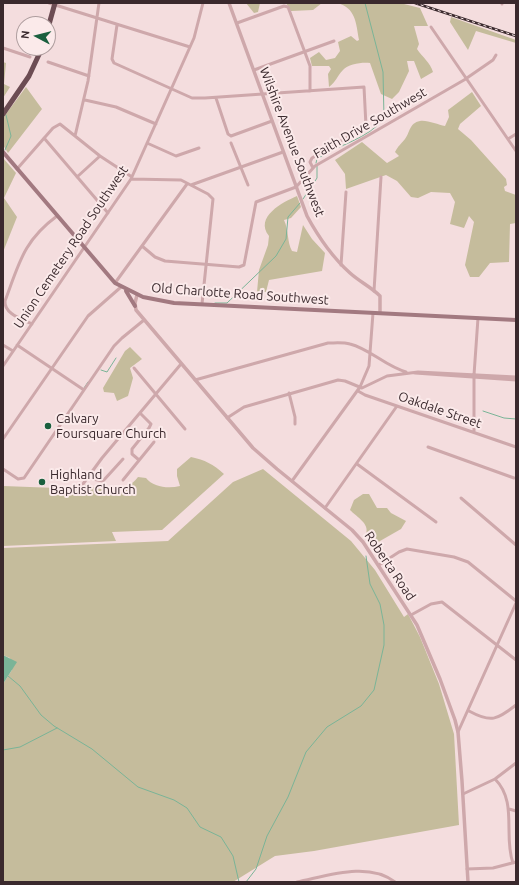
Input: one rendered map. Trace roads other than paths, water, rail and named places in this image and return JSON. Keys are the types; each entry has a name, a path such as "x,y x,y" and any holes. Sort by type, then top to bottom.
{"highway":[{"path":"50,16 53,4"},
{"path":"3,114 29,76 38,56"}],"main road":[{"name":"Old Charlotte Road Southwest","path":"3,152 115,283 137,295 162,302 516,320"},
{"path":"123,288 135,306"}],"street":[{"path":"75,136 89,76 99,3"},
{"name":"Union Cemetery Road Southwest","path":"3,366 132,178 190,47 198,26 203,3"},
{"name":"Wilshire Avenue Southwest","path":"229,3 296,187 315,231 342,265 374,291"},
{"path":"53,4 96,19 190,47"},
{"path":"237,23 286,5 290,10 311,70 310,91"},
{"path":"117,25 112,62 192,98 216,98 364,87 366,126 314,157 310,162 315,166"},
{"path":"431,27 516,151"},
{"path":"254,70 334,41"},
{"path":"3,48 30,57"},
{"name":"Faith Drive Southwest","path":"142,246 155,257 162,260 239,267 244,265 255,212 255,204 296,187 315,166 466,79 492,60 496,55"},
{"path":"48,62 89,76"},
{"path":"216,98 228,134 231,136 272,121"},
{"path":"84,100 116,107 156,124"},
{"path":"17,169 58,124 62,125 100,156 132,178 173,179 189,184 208,194 213,199 202,304"},
{"path":"508,139 516,134"},
{"path":"44,138 108,213"},
{"path":"148,143 176,156 199,148"},
{"path":"231,143 248,186"},
{"path":"115,283 189,184 283,152"},
{"path":"77,177 100,156"},
{"path":"380,313 380,296 374,291 381,177"},
{"path":"342,265 346,192"},
{"path":"32,324 8,311 5,306 5,301 28,243 41,229 57,216"},
{"path":"3,439 88,316 123,288"},
{"path":"135,306 137,295"},
{"name":"Roberta Road","path":"135,306 144,320 252,447 356,534 379,564 411,615 432,657 458,732 468,882"},
{"path":"292,482 359,389 368,370 371,354 373,313"},
{"path":"474,432 474,376 478,318"},
{"path":"3,469 16,478 21,479 118,342 144,320"},
{"path":"195,380 324,343 350,344 371,354 388,365 410,373"},
{"path":"3,345 13,352"},
{"path":"18,345 84,390"},
{"path":"80,488 181,364"},
{"path":"134,368 185,429"},
{"path":"359,389 387,376 410,373 516,377"},
{"path":"474,376 516,380"},
{"name":"Oakdale Street","path":"227,418 244,406 338,380 397,406 516,447"},
{"path":"289,393 295,416 295,424"},
{"path":"325,508 397,406"},
{"path":"139,460 132,454 132,449 151,424 140,413"},
{"path":"123,480 154,442"},
{"path":"428,447 514,478"},
{"path":"87,478 104,481 123,459"},
{"path":"356,464 436,522"},
{"path":"461,498 516,544"},
{"path":"379,564 399,552 408,549 458,558 473,566 516,602 496,645 469,711 458,732"},
{"path":"411,615 431,604 442,602 516,660"},
{"path":"469,711 484,718 492,719 502,716 516,704"},
{"path":"463,794 495,779 516,763"},
{"path":"467,869 493,868 515,862 509,809 503,790 495,779"},
{"path":"509,809 516,811"},
{"path":"297,882 361,871 381,874 395,882"}],"waterway":[{"path":"316,163 317,159 325,154 361,137 378,125 384,118 383,72 365,3"},
{"path":"5,150 11,136 6,115"},
{"path":"303,199 317,178 317,166"},
{"path":"215,303 227,303 276,256 286,239 288,217 300,203"},
{"path":"101,370 107,372 116,358"},
{"path":"84,388 88,382"},
{"path":"483,411 504,418 516,419"},
{"path":"246,882 256,869 267,836 288,797 306,752 327,727 361,706 374,690 384,645 384,625 380,604 370,584 366,556"},
{"path":"8,676 20,686 41,715 54,726 92,749 138,787 174,800 187,808 200,827 221,837 233,856 239,882"},
{"path":"3,750 20,747 57,728"}],"railway":[{"path":"415,3 516,36"}],"place":[{"name":"Calvary Foursquare Church","path":"48,426"},
{"name":"Highland Baptist Church","path":"42,482"}]}
